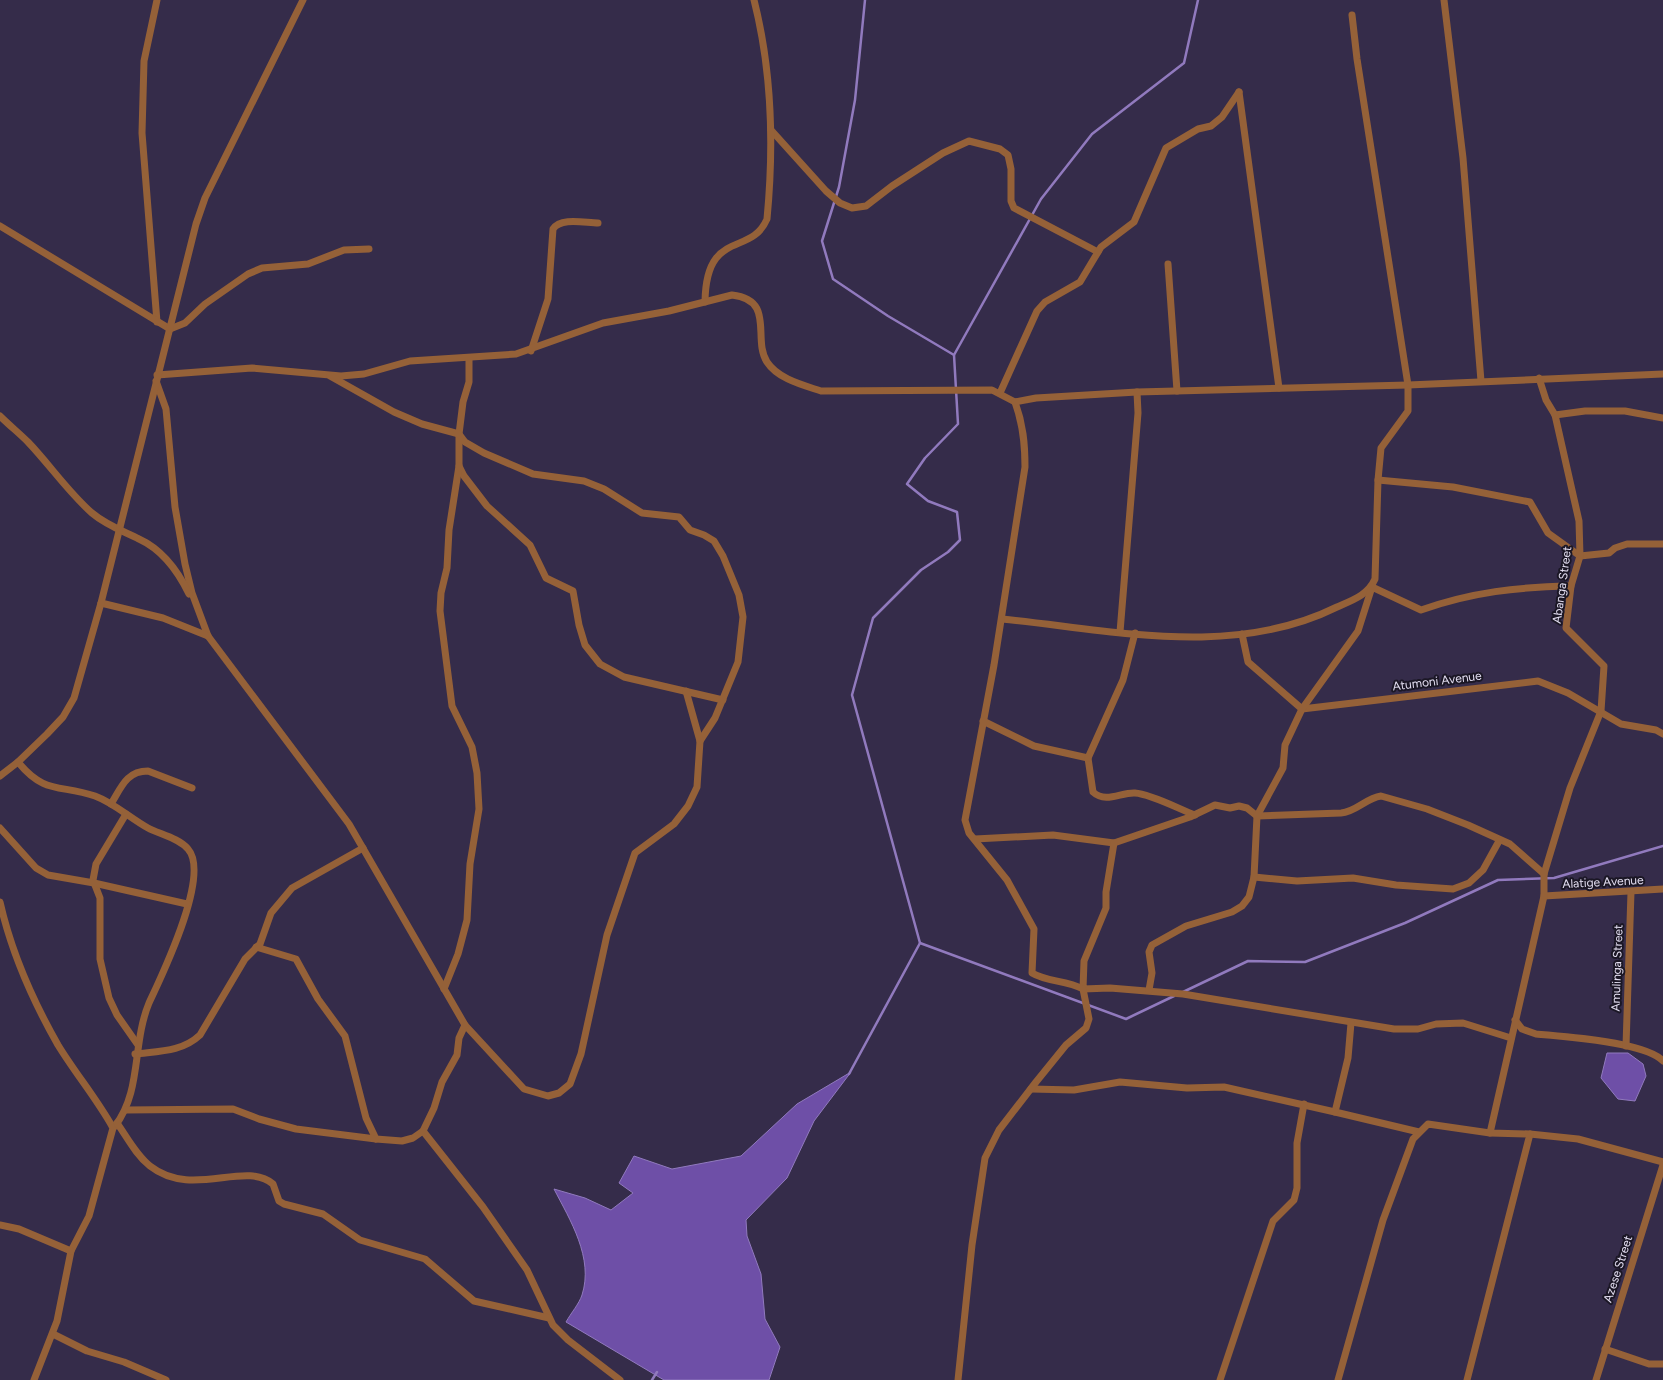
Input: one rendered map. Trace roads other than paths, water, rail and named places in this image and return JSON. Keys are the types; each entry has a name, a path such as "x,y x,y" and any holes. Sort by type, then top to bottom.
{"street":[{"path":"157,0 144,61 142,133 157,322"},
{"path":"0,776 18,762 63,716 74,698 101,603 196,224 206,198 303,0"},
{"path":"705,302 707,278 714,260 721,252 759,230 766,219 770,130 766,65 754,0"},
{"path":"1444,0 1463,158 1481,381"},
{"path":"1149,990 1152,973 1149,952 1152,945 1186,926 1232,912 1242,906 1249,897 1254,877 1257,816 1283,768 1285,746 1302,708 1358,631 1375,579 1378,480 1382,448 1408,412 1408,385 1352,15"},
{"path":"1000,393 1037,311 1045,302 1080,282 1106,242 1134,222 1166,148 1176,140 1216,122 1239,92 1279,388"},
{"path":"770,130 826,191 840,203 852,208 866,206 936,157 969,141 1000,149 1008,155 1011,201 1014,208 1098,252"},
{"path":"531,351 548,300 553,229 566,222 598,223"},
{"path":"0,226 170,329"},
{"path":"170,329 185,323 205,304 248,274 262,268 308,264 344,250 369,249"},
{"path":"1168,264 1177,391"},
{"path":"156,378 252,368 330,376 364,374 410,361 516,354 531,351 603,323 732,295 743,296 754,305 762,318 762,342 768,364 795,382 821,391 870,392 979,389 1000,393 1015,402 1022,422 1025,441 1025,467 1002,619 965,820 969,833 1007,880 1034,929 1032,973 1039,977 1071,983 1083,989 1149,990 1183,994 1394,1029 1418,1029 1436,1024 1464,1023 1512,1038"},
{"path":"444,989 458,954 467,920 470,864 479,809 477,772 472,747 452,706 440,611 449,530 459,466 459,434 463,402 469,382 469,358"},
{"path":"1015,402 1036,398 1137,392 1408,385 1663,374"},
{"path":"330,376 394,412 422,424 459,434 465,442 484,453 533,474 584,481 604,489 642,513 679,517 690,530 704,535 714,542 723,556 738,595 743,617 738,662 715,718 700,741"},
{"path":"156,378 166,409 175,507 185,564 199,615"},
{"name":"Abanga Street","path":"1490,1133 1544,896 1544,874 1570,788 1601,711 1604,666 1566,628 1571,586 1580,556 1579,521 1555,415 1546,400 1539,378"},
{"path":"1120,632 1138,413 1137,392"},
{"path":"1555,415 1585,411 1625,411 1663,418"},
{"path":"0,416 28,442 76,498 94,515 118,530 140,539 158,550 172,564 208,636 328,795 363,848 465,1025 524,1089 548,1096 559,1093 570,1084 581,1054 607,934 624,886 631,859 635,853 674,824 688,806 697,787 700,741 686,691"},
{"path":"459,466 464,476 488,506 530,545 546,578 573,591 578,625 585,645 600,664 624,677 723,700"},
{"path":"1378,480 1453,486 1530,502 1548,533 1580,556 1609,553 1615,548 1626,544 1663,544"},
{"path":"1372,587 1422,610 1457,598 1522,587 1571,586"},
{"path":"1002,619 1175,638 1242,634 1288,626 1328,612 1366,593 1372,587"},
{"path":"101,603 163,618 208,636"},
{"path":"1135,633 1123,680 1088,758 1095,794 1107,797 1138,793 1195,815"},
{"path":"1242,634 1248,662 1302,708"},
{"name":"Atumoni Avenue","path":"1302,708 1538,681 1568,693 1621,724 1656,730 1663,734"},
{"path":"983,720 1034,746 1088,758"},
{"path":"18,762 37,782 97,797 188,848 193,868 179,940 146,1012 136,1054 131,1098 126,1110 115,1126 89,1216 71,1251 52,1334 34,1380"},
{"path":"110,804 132,773 141,771 192,788"},
{"path":"975,839 1053,835 1114,843 1195,815 1215,805 1247,808 1257,816 1350,812 1374,797 1381,796 1436,812 1468,824 1499,841 1510,844 1544,874"},
{"path":"126,814 93,872 94,883 100,898 100,959 109,998 117,1016 138,1045"},
{"path":"0,828 41,872 187,904"},
{"path":"1254,877 1297,881 1352,878 1396,886 1453,889 1469,883 1483,870 1499,841"},
{"path":"958,1380 972,1245 985,1158 1000,1130 1066,1045 1086,1028 1090,1019 1083,989 1084,962 1106,908 1106,892 1114,843"},
{"path":"136,1054 177,1049 191,1044 200,1034 245,959 260,944 271,913 292,888 363,848"},
{"name":"Alatige Avenue","path":"1544,896 1663,889"},
{"name":"Amulinga Street","path":"1626,1046 1631,892"},
{"path":"0,902 16,957 58,1045 115,1126 150,1166 167,1176 192,1182 247,1176 264,1179 273,1184 279,1201 284,1204 323,1214 365,1242 425,1259 474,1301 549,1318"},
{"path":"256,947 296,960 318,1000 341,1028 366,1118 376,1139"},
{"path":"1515,1020 1522,1029 1536,1034 1626,1046 1659,1056 1663,1061"},
{"path":"1335,1112 1348,1058 1351,1023"},
{"path":"126,1110 233,1108 259,1119 296,1129 402,1141 413,1138 423,1131 434,1108 442,1082 457,1055 459,1038 465,1025"},
{"path":"1031,1089 1074,1090 1120,1082 1187,1088 1224,1087 1419,1132"},
{"path":"1220,1380 1273,1221 1294,1200 1297,1188 1297,1143 1304,1104"},
{"path":"1338,1380 1383,1220 1413,1139 1428,1124 1490,1133 1530,1134 1578,1139 1663,1164"},
{"path":"423,1131 483,1208 527,1270 552,1325 568,1340 620,1380"},
{"path":"1467,1380 1530,1134"},
{"name":"Azese Street","path":"1596,1380 1663,1164"},
{"path":"0,1225 19,1229 71,1251"},
{"path":"52,1334 87,1351 124,1362 166,1380"},
{"path":"1605,1349 1649,1364 1663,1364"}],"waterway":[{"path":"849,1074 920,943 852,695 873,618 921,570 948,552 960,540 957,512 928,501 907,484 925,458 958,424 954,355 888,316 833,279 822,241 839,187 855,100 865,0"},
{"path":"954,355 1041,199 1092,134 1184,63 1198,0"},
{"path":"1183,992 1248,961 1305,962 1405,923 1498,880 1554,878 1663,846"},
{"path":"920,943 1126,1019 1174,996"},
{"path":"652,1380 657,1372"}]}
